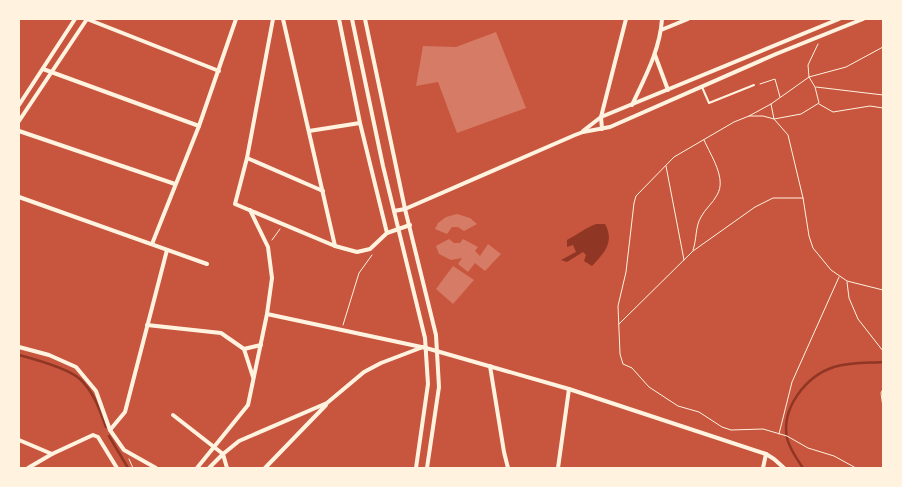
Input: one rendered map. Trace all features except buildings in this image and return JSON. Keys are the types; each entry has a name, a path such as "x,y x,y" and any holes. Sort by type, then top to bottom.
{"street":[{"path":"19,105 75,19"},
{"path":"19,121 87,19 219,71"},
{"path":"152,244 199,126 236,19"},
{"path":"273,19 247,158 236,204 335,246 357,252 370,249 387,233 410,225"},
{"path":"283,19 335,246"},
{"path":"340,19 360,123 387,233"},
{"path":"352,19 425,347 428,384 416,468"},
{"path":"365,19 405,209 436,335 439,387 428,468"},
{"path":"602,129 601,117 626,19"},
{"path":"632,105 655,55 662,19"},
{"path":"661,30 688,19"},
{"path":"583,132 601,117 839,19"},
{"path":"394,212 405,209 583,132 602,129 776,54 864,19"},
{"path":"773,45 776,54"},
{"path":"655,55 668,90"},
{"path":"43,69 199,126"},
{"path":"309,132 360,123"},
{"path":"19,130 175,184"},
{"path":"247,158 323,191"},
{"path":"19,197 207,264"},
{"path":"196,468 248,406 254,379 272,278 268,247 250,210"},
{"path":"110,430 125,412 167,250"},
{"path":"267,314 425,347 569,389 766,454 784,468"},
{"path":"147,325 221,333 244,349 254,379"},
{"path":"244,349 261,344"},
{"path":"19,347 49,355 76,368 96,391 110,430 124,450 156,468"},
{"path":"265,468 327,403 364,372 380,363 425,347"},
{"path":"490,366 508,468"},
{"path":"558,468 569,389"},
{"path":"209,468 239,441 327,403"},
{"path":"173,415 223,454 227,468"},
{"path":"28,468 52,454 93,435 98,438 117,468"},
{"path":"19,440 52,454"},
{"path":"764,468 766,454"}],"lane":[{"path":"702,87 709,104 754,86"}],"path":[{"path":"821,36 808,66 809,77 815,87 819,103 833,112 870,106 883,108"},
{"path":"856,468 834,456 808,448 787,436 762,429 731,430 722,427 699,412 678,406 649,387 632,368 623,364 620,354 618,306 626,272 634,203 640,190 682,151 771,104 809,77 846,66 883,47"},
{"path":"754,86 774,79 780,98"},
{"path":"815,87 883,95"},
{"path":"749,116 763,116 774,119 801,114 819,103"},
{"path":"771,104 774,119 788,135 804,198 809,236 813,248 831,270 847,282 883,290"},
{"path":"693,251 696,243 697,225 701,216 719,192 721,183 704,140"},
{"path":"666,166 684,260"},
{"path":"618,325 693,251 767,200 773,198 804,198"},
{"path":"268,247 284,224"},
{"path":"341,330 360,274 376,249"},
{"path":"779,434 792,382 839,276"},
{"path":"847,282 849,298 858,319 883,352"},
{"path":"883,389 881,393 883,407"}],"shaded area":[{"path":"596,224 605,224 609,236 607,247 592,266 584,261 586,255 583,252 567,262 561,260 576,252 573,245 567,247 567,240"}],"waterway":[{"path":"19,355 60,368 80,379 93,396 106,427"},
{"path":"803,468 790,446 786,427 792,405 798,395 814,378 834,367 852,363 883,362"},
{"path":"109,436 128,468"}]}
